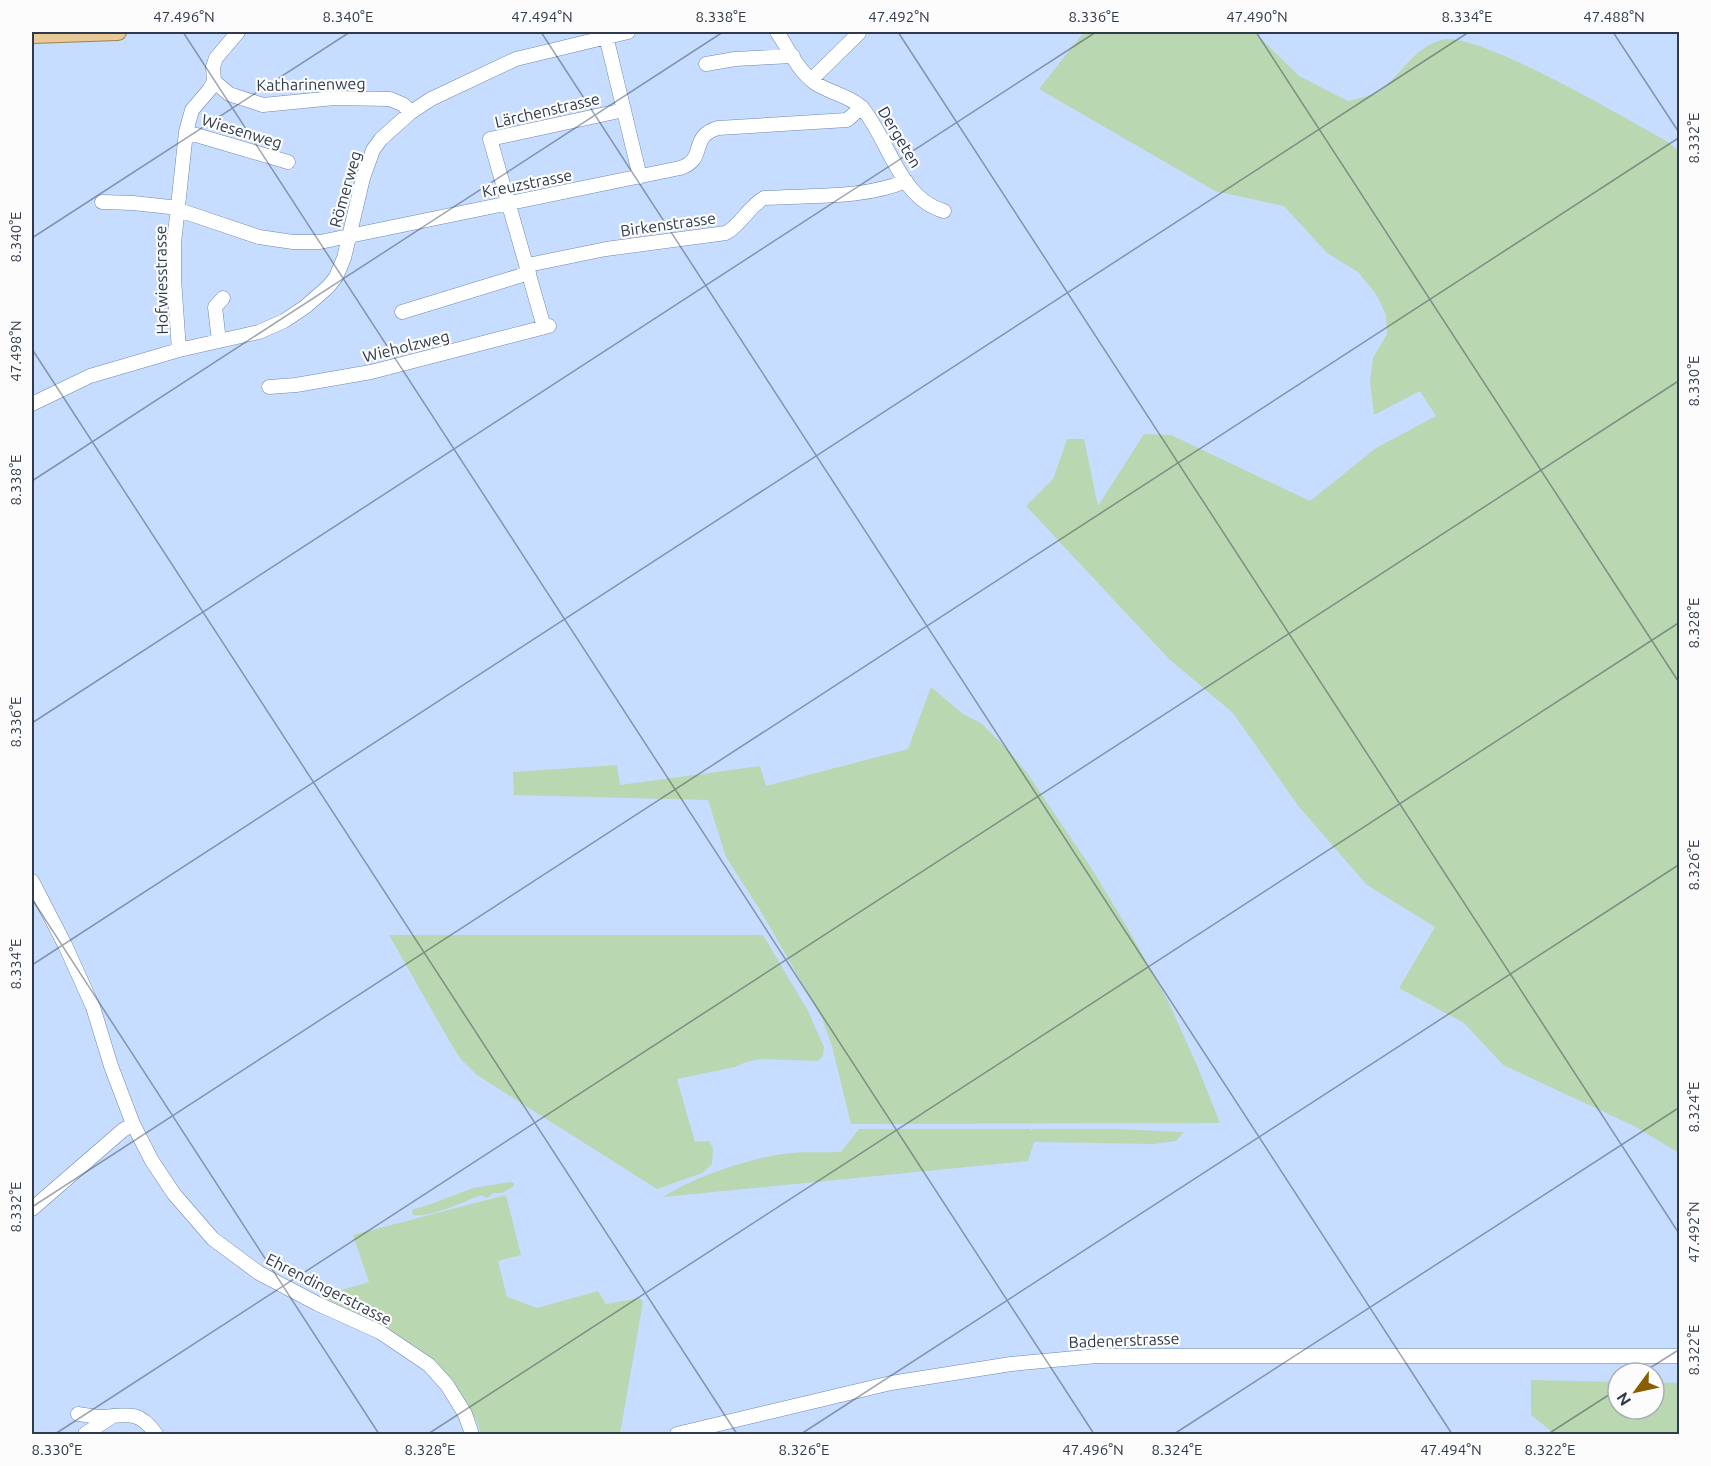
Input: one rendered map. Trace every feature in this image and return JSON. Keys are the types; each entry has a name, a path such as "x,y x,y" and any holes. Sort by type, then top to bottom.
{"main road":[{"path":"32,35 118,32"}],"street":[{"name":"Hofwiesstrasse","path":"179,350 174,243 186,132 192,110 214,81 213,67 216,58 238,32"},
{"name":"Römerweg","path":"32,404 90,376 179,350 258,332 284,321 305,307 336,277 344,258 363,178 373,150 381,139 410,113 431,99 516,59 606,34 628,32"},
{"name":"Dergeten","path":"777,32 811,80 862,107 906,181 933,208 944,211"},
{"path":"811,80 859,33"},
{"path":"606,34 640,177"},
{"path":"706,64 735,59 793,56"},
{"name":"Katharinenweg","path":"214,81 229,94 263,105 334,98 390,99 404,105 410,113"},
{"name":"Kreuzstrasse","path":"177,209 270,239 320,242 640,177 688,165 696,158 701,139 706,132 718,128 847,120 862,107"},
{"name":"Lärchenstrasse","path":"546,326 490,139 624,110"},
{"name":"Wiesenweg","path":"186,132 288,162"},
{"name":"Birkenstrasse","path":"402,312 529,269 606,249 726,233 737,227 753,204 764,198 858,193 890,188 906,181"},
{"name":"Hofwiesstrasse","path":"102,202 133,203 177,209"},
{"path":"219,341 215,307 223,298"},
{"name":"Wieholzweg","path":"269,387 296,386 370,372 546,326"},
{"name":"Ehrendingerstrasse","path":"32,881 65,945 93,1007 111,1066 133,1124 152,1161 174,1194 213,1239 259,1273 318,1304 380,1332 429,1365 447,1385 465,1414 472,1434"},
{"path":"32,1209 123,1130 133,1124"},
{"name":"Badenerstrasse","path":"677,1434 891,1383 1011,1364 1086,1357 1338,1354 1680,1356"},
{"path":"78,1414 100,1417 114,1414 132,1415 144,1420 156,1434"},
{"path":"85,1434 112,1419 114,1414"}],"green space":[{"path":"1084,32 1254,32 1299,76 1348,101 1379,91 1416,55 1432,44 1441,40 1459,40 1485,48 1553,79 1668,142 1679,151 1679,1153 1634,1126 1503,1065 1464,1023 1399,988 1435,927 1367,885 1299,807 1233,713 1169,659 1026,506 1053,479 1067,439 1084,439 1098,506 1144,434 1171,435 1310,501 1376,448 1436,416 1420,391 1374,415 1370,382 1373,358 1387,334 1386,315 1376,294 1358,272 1327,253 1284,206 1215,191 1039,89"},
{"path":"931,687 963,714 981,723 1010,752 1027,773 1092,869 1169,1003 1220,1123 851,1124 832,1046 821,1016 760,910 726,857 708,800 514,795 513,772 617,765 620,785 760,766 766,786 908,749"},
{"path":"389,935 763,935 808,1011 824,1047 823,1056 818,1061 760,1059 735,1067 677,1079 695,1142 709,1141 713,1148 712,1164 702,1173 657,1189 477,1075 460,1058"},
{"path":"859,1129 1030,1129 1031,1131 1033,1129 1114,1129 1184,1132 1176,1141 1154,1144 1034,1142 1028,1161 663,1197 703,1177 762,1158 792,1153 841,1152"},
{"path":"514,1183 514,1186 502,1193 494,1193 487,1198 482,1195 438,1212 413,1215 412,1210 473,1188"},
{"path":"506,1195 521,1255 498,1261 507,1297 537,1308 598,1291 606,1304 640,1298 643,1302 620,1434 481,1434 477,1421 436,1361 410,1343 317,1297 369,1282 353,1235"},
{"path":"1531,1380 1606,1382 1606,1421 1666,1421 1666,1382 1679,1383 1679,1434 1555,1434 1531,1415"}]}
